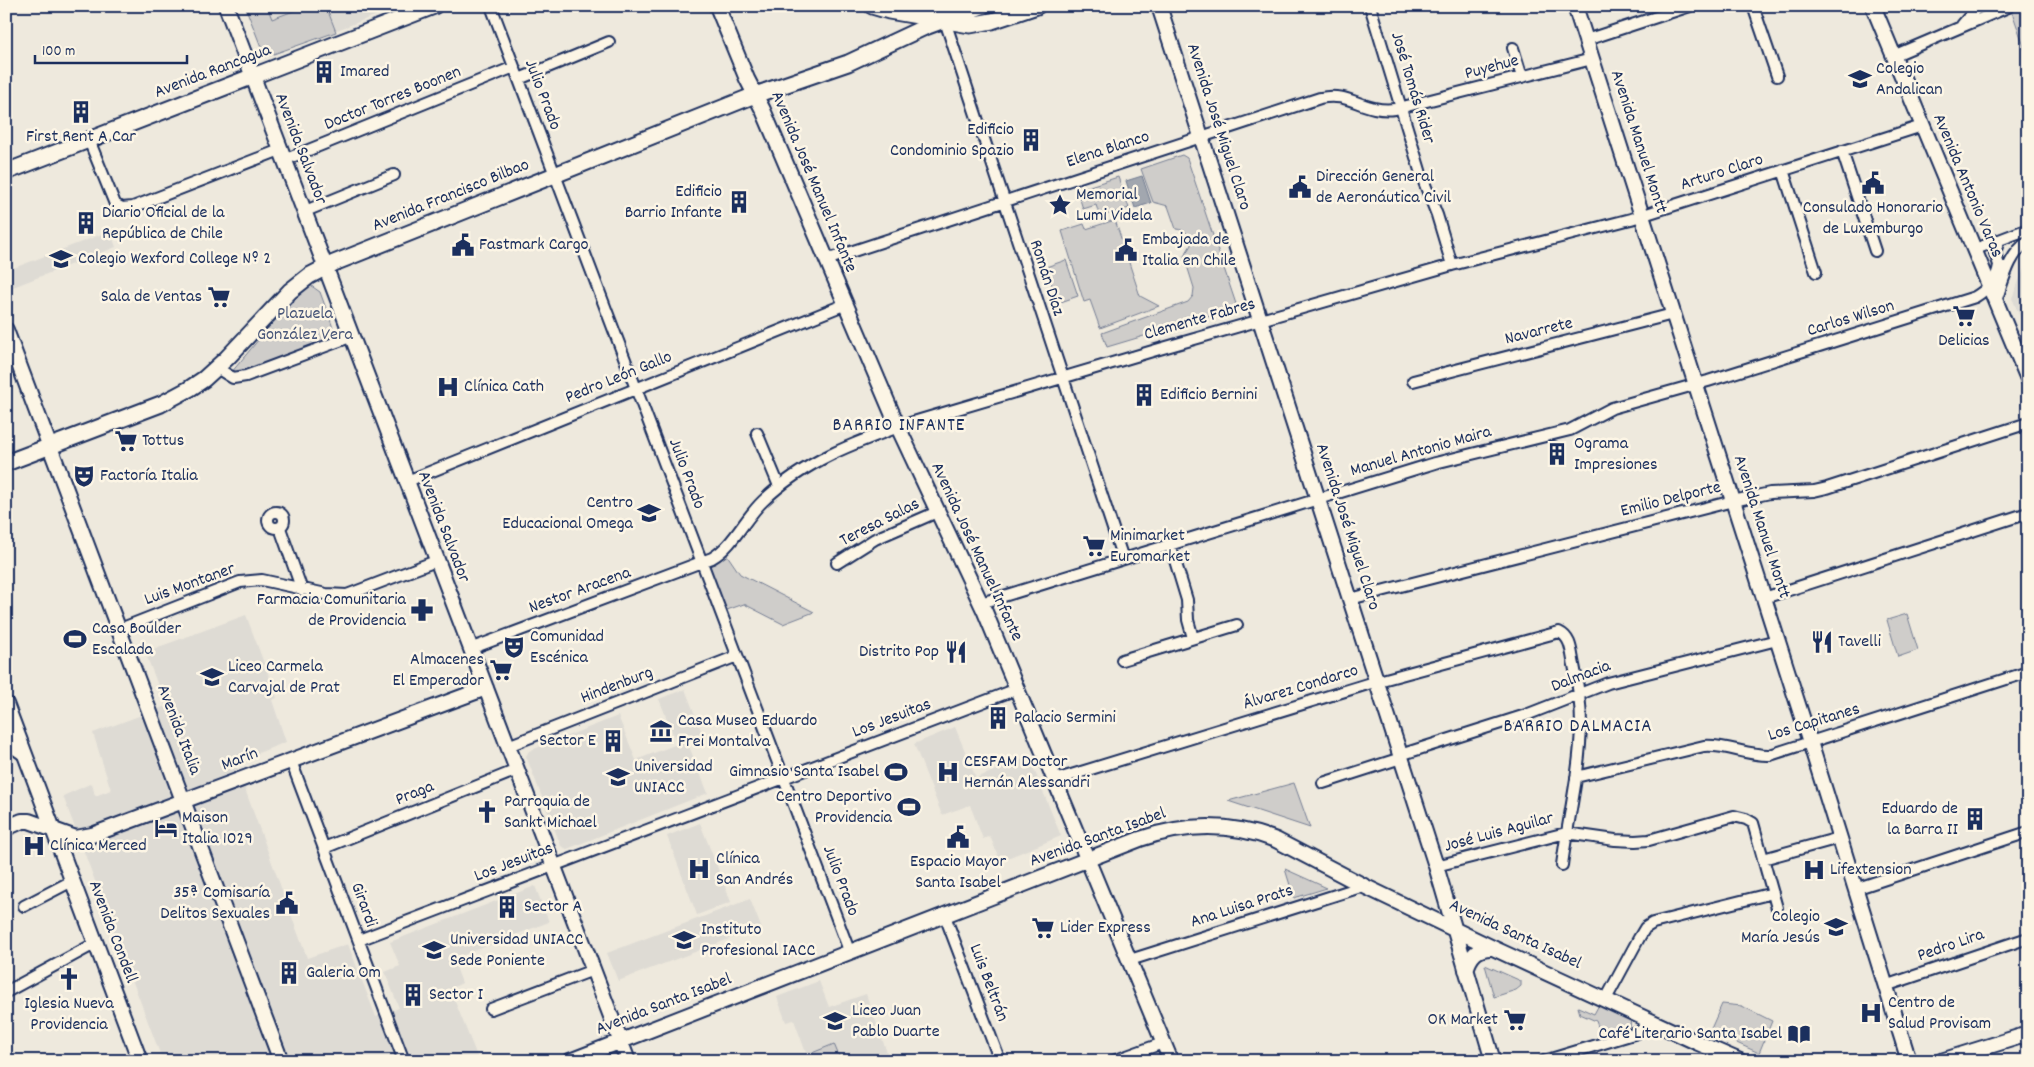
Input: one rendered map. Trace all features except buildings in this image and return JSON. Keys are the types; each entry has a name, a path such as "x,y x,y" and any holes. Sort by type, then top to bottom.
{"main road":[{"name":"Avenida Salvador","path":"226,6 405,482 486,688 628,1061"},
{"name":"Avenida Rancagua","path":"6,172 434,6"},
{"name":"Avenida José Manuel Infante","path":"718,6 898,427 981,603 1171,1061"},
{"path":"872,6 888,11 942,13 957,23 974,25 1037,6"},
{"name":"Avenida Francisco Bilbao","path":"6,463 161,404 189,389 217,368 290,291 299,283 324,268 755,95 848,63 912,33 942,13 982,6"},
{"name":"Avenida José Miguel Claro","path":"1159,6 1436,866 1493,1061"},
{"name":"Avenida Manuel Montt","path":"1575,6 1810,742 1909,1061"},
{"name":"Avenida Antonio Varas","path":"1873,6 2028,379"},
{"name":"Avenida Italia","path":"6,330 185,801 281,1061"},
{"name":"Marín","path":"6,828 22,821 29,821 76,838 85,837 486,688"},
{"name":"Avenida Condell","path":"6,704 96,943 137,1060"},
{"name":"Avenida Santa Isabel","path":"570,1061 1088,860 1170,830 1200,826 1231,827 1262,834 1276,840 1364,886 1453,927 1493,948 1740,1061"},
{"path":"1466,970 1474,953 1483,948 1493,948"},
{"path":"1942,1061 2028,1034"}],"street":[{"name":"Julio Prado","path":"491,6 850,953"},
{"name":"José Tomás Rider","path":"1370,6 1424,182 1437,215 1452,265"},
{"path":"1586,40 1690,6"},
{"path":"1753,6 1777,76"},
{"path":"1961,26 1978,6"},
{"path":"1893,56 2008,7"},
{"name":"Román Díaz","path":"942,13 1123,559"},
{"path":"519,79 609,42"},
{"path":"1513,48 1522,77"},
{"name":"Puyehue","path":"1401,108 1592,59"},
{"name":"Doctor Torres Boonen","path":"89,140 114,204 122,208 133,208 282,155 514,67"},
{"name":"Elena Blanco","path":"826,260 1328,96 1342,96 1375,110 1401,108"},
{"name":"Arturo Claro","path":"1642,216 1922,126"},
{"path":"1842,151 1875,251"},
{"name":"Arturo Claro","path":"1783,170 1816,272"},
{"path":"303,212 394,175"},
{"name":"Clemente Fabres","path":"702,563 722,552 760,504 779,486 833,452 898,427 1260,319 1452,265 1642,216"},
{"path":"1973,250 2028,229"},
{"path":"1996,301 2004,265 1995,253 1999,240"},
{"path":"1989,286 1998,276 2004,265 2028,242"},
{"name":"Carlos Wilson","path":"1696,385 1975,297 1989,286"},
{"name":"Pedro León Gallo","path":"405,482 846,304"},
{"name":"Navarrete","path":"1413,380 1673,314"},
{"path":"217,368 233,378 246,376 350,337"},
{"name":"Manuel Antonio Maira","path":"981,603 1318,498 1462,456 1570,430 1612,408 1696,385"},
{"name":"Emilio Delporte","path":"1350,598 1733,501 1770,493 1814,491 1827,488 2028,423"},
{"path":"756,433 779,486"},
{"name":"Teresa Salas","path":"837,563 875,539 937,512"},
{"path":"1764,598 2028,513"},
{"path":"280,528 302,590"},
{"path":"1170,544 1188,600 1188,620 1193,638"},
{"name":"Luis Montaner","path":"120,629 240,582 262,580 302,590 338,596 347,595 436,561"},
{"name":"Nestor Aracena","path":"470,649 702,563"},
{"path":"1122,660 1237,624"},
{"name":"Álvarez Condarco","path":"1054,780 1377,682 1559,632 1564,634 1569,643 1579,694"},
{"name":"Dalmacia","path":"1323,783 1526,715 1628,677 1777,640"},
{"name":"Hindenburg","path":"508,746 737,656"},
{"name":"Los Capitanes","path":"1576,777 1704,746 1721,746 1762,755 1777,753 2028,672"},
{"name":"Los Jesuitas","path":"359,940 1017,689"},
{"path":"1562,865 1576,777 1581,725 1579,694"},
{"path":"6,743 26,758"},
{"name":"Girardi","path":"291,761 404,1061"},
{"name":"Praga","path":"324,848 517,770"},
{"name":"José Luis Aguilar","path":"1436,866 1566,833 1615,840 1649,840 1734,816 1746,818 1753,824 1763,859"},
{"path":"1855,889 2028,832"},
{"path":"1778,908 1763,859 1839,838"},
{"path":"24,906 72,881"},
{"name":"Ana Luisa Prats","path":"1130,960 1364,886"},
{"path":"1606,999 1645,928 1653,922 1773,893"},
{"name":"Luis Beltrán","path":"945,916 1000,1061"},
{"name":"Pedro Lira","path":"1886,986 2028,938"},
{"path":"6,992 96,943"},
{"path":"491,1009 593,970"},
{"path":"1544,1061 1636,1033 1644,1029 1647,1020"},
{"path":"1113,1061 1163,1042"}],"shaded area":[{"path":"245,6 401,6 265,57"},
{"path":"1142,176 1151,203 1135,208 1126,181"},
{"name":"Colegio Wexford College Nº 2","path":"110,231 116,247 8,289 6,271"},
{"path":"2028,264 2028,336 2012,298 2023,271"},
{"path":"246,615 277,698 272,700 286,742 235,762 307,958 348,944 376,1017 399,1008 385,972 400,966 390,942 535,886 549,922 453,959 462,983 450,989 479,1061 159,1061 162,1059 63,796 92,783 95,796 111,790 93,733 166,706 145,652"},
{"name":"Universidad UNIACC","path":"685,689 704,738 688,744 708,793 567,849 561,846 526,756 529,751 618,716 636,760 677,744 659,699"},
{"path":"955,727 976,778 1029,757 1061,836 1000,861 990,836 983,839 970,805 942,815 914,744"},
{"name":"Clínica San Andrés","path":"700,823 731,902 697,915 667,836"},
{"name":"Instituto Profesional IACC","path":"750,899 761,927 618,981 607,953"},
{"name":"Liceo Juan Pablo Duarte","path":"819,981 829,1007 866,994 890,1061 809,1061 794,1020 786,1022 777,997"}],"green space":[{"path":"245,6 267,6 272,19 307,6 326,6 336,32 265,57"},
{"path":"2007,6 2028,6 2028,58 2013,15"},
{"path":"1182,155 1187,158 1236,304 1234,309 1107,347 1102,333 1188,302 1193,296 1194,288 1184,256 1191,245 1187,233 1176,229 1168,206 1153,202 1141,169"},
{"path":"1118,177 1129,208 1100,217 1096,205 1083,209 1077,190"},
{"path":"1115,220 1140,296 1159,306 1100,328 1090,300 1084,302 1062,231 1084,224 1086,229"},
{"path":"1066,260 1078,296 1058,303 1046,267"},
{"name":"Plazuela González Vera","path":"310,285 320,292 332,325 333,335 328,341 240,374 231,373 269,327"},
{"path":"725,552 740,574 814,612 783,624 744,604 724,611 708,564"},
{"path":"1907,614 1918,650 1898,657 1887,620"},
{"path":"1294,783 1310,828 1228,801"},
{"path":"1285,869 1327,888 1294,898"},
{"path":"1485,965 1521,981 1521,986 1516,990 1494,997"},
{"path":"1600,1003 1631,1019 1630,1027 1601,1035 1596,1021 1580,1014 1578,1007 1594,1014"},
{"path":"1722,1004 1742,1006 1772,1021 1759,1053 1710,1031"},
{"path":"834,1044 841,1061 816,1061 812,1053"}],"place":[{"name":"Imared","path":"324,72"},
{"name":"Colegio Andalican","path":"1860,79"},
{"name":"First Rent A Car","path":"81,112"},
{"name":"Edificio Condominio Spazio","path":"1031,140"},
{"name":"Consulado Honorario de Luxemburgo","path":"1873,183"},
{"name":"Dirección General de Aeronáutica Civil","path":"1300,187"},
{"name":"Edificio Barrio Infante","path":"739,202"},
{"name":"Memorial Lumi Videla","path":"1060,205"},
{"name":"Diario Oficial de la República de Chile","path":"86,223"},
{"name":"Fastmark Cargo","path":"463,245"},
{"name":"Embajada de Italia en Chile","path":"1126,250"},
{"name":"Colegio Wexford College Nº 2","path":"61,259"},
{"name":"Sala de Ventas","path":"219,297"},
{"name":"Delicias","path":"1964,316"},
{"name":"Clínica Cath","path":"448,387"},
{"name":"Edificio Bernini","path":"1144,395"},
{"name":"Tottus","path":"126,441"},
{"name":"Ograma Impresiones","path":"1557,454"},
{"name":"Factoría Italia","path":"84,476"},
{"name":"Centro Educacional Omega","path":"649,513"},
{"name":"Minimarket Euromarket","path":"1094,546"},
{"name":"Farmacia Comunitaria de Providencia","path":"422,610"},
{"name":"Casa Boulder Escalada","path":"75,639"},
{"name":"Tavelli","path":"1822,642"},
{"name":"Comunidad Escénica","path":"514,647"},
{"name":"Distrito Pop","path":"956,652"},
{"name":"Almacenes El Emperador","path":"501,670"},
{"name":"Liceo Carmela Carvajal de Prat","path":"212,677"},
{"name":"Palacio Sermini","path":"998,718"},
{"name":"Casa Museo Eduardo Frei Montalva","path":"661,731"},
{"name":"Sector E","path":"613,741"},
{"name":"Gimnasio Santa Isabel","path":"896,772"},
{"name":"CESFAM Doctor Hernán Alessandri","path":"948,772"},
{"name":"Universidad UNIACC","path":"618,777"},
{"name":"Centro Deportivo Providencia","path":"909,807"},
{"name":"Parroquia de Sankt Michael","path":"487,812"},
{"name":"Eduardo de la Barra II","path":"1975,819"},
{"name":"Maison Italia 1029","path":"166,828"},
{"name":"Espacio Mayor Santa Isabel","path":"958,837"},
{"name":"Clínica Merced","path":"34,846"},
{"name":"Clínica San Andrés","path":"699,869"},
{"name":"Lifextension","path":"1814,870"},
{"name":"35ª Comisaría Delitos Sexuales","path":"287,903"},
{"name":"Sector A","path":"507,907"},
{"name":"Colegio María Jesús","path":"1836,927"},
{"name":"Lider Express","path":"1043,928"},
{"name":"Instituto Profesional IACC","path":"684,940"},
{"name":"Universidad UNIACC Sede Poniente","path":"434,950"},
{"name":"Galeria Om","path":"289,973"},
{"name":"Iglesia Nueva Providencia","path":"69,979"},
{"name":"Sector I","path":"413,995"},
{"name":"Centro de Salud Provisam","path":"1871,1013"},
{"name":"OK Market","path":"1515,1020"},
{"name":"Liceo Juan Pablo Duarte","path":"835,1021"},
{"name":"Café Literario Santa Isabel","path":"1799,1034"}],"district":[{"name":"BARRIO INFANTE","path":"899,426"},
{"name":"BARRIO DALMACIA","path":"1578,727"}]}
